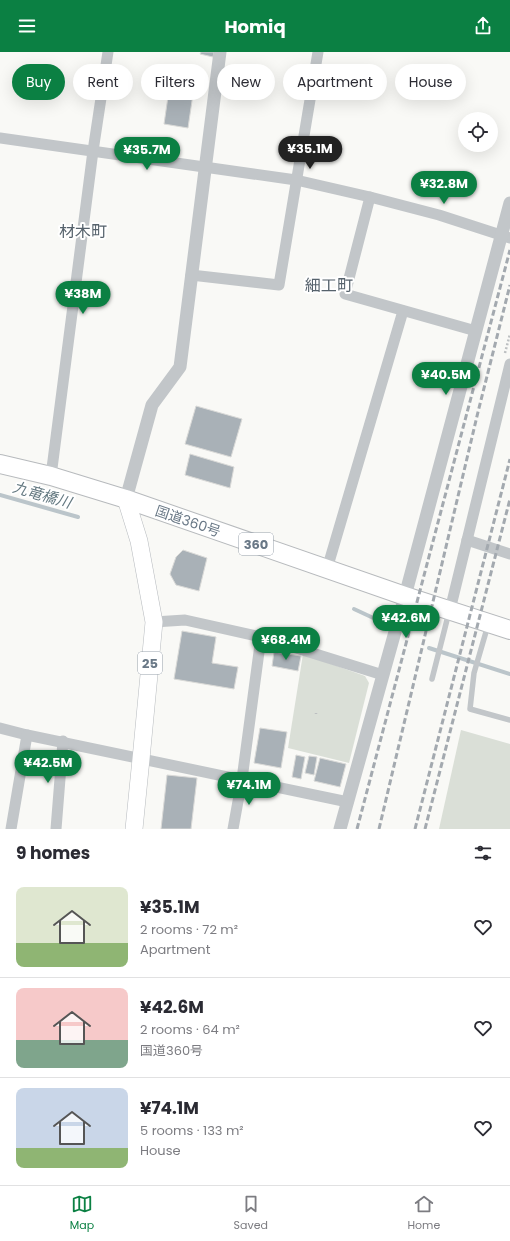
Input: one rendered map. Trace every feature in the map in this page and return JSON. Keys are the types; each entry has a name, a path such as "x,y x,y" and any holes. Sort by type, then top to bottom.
{"highway":[{"name":"国道360号","path":"0,464 51,476 126,499 406,596 510,630"}],"main road":[{"name":"25","path":"126,499 139,541 154,622 134,829"}],"street":[{"path":"51,476 93,151 108,52"},
{"path":"126,499 152,405 180,367 220,52"},
{"path":"191,275 279,285 318,52"},
{"path":"0,138 296,180 439,215 506,237"},
{"path":"370,197 345,294 476,331"},
{"path":"340,829 406,596 476,331 506,237 510,203"},
{"path":"327,569 403,311"},
{"path":"450,610 510,364"},
{"path":"467,540 510,554"},
{"path":"154,622 185,620 261,637 383,675"},
{"path":"233,829 242,779 261,637"},
{"path":"0,728 348,802"},
{"path":"11,829 27,734"},
{"path":"56,829 63,741"}],"lane":[{"path":"432,679 450,610"},
{"path":"489,623 474,673 470,709 510,720"}],"shaded area":[{"path":"303,654 365,676 369,683 349,763 288,748"},
{"path":"461,730 510,744 510,829 439,829"}],"building":[{"path":"201,52 214,52 213,57 200,54"},
{"path":"168,100 192,100 188,128 164,124"},
{"path":"196,406 242,419 231,457 185,444"},
{"path":"190,454 234,467 230,488 185,475"},
{"path":"183,550 207,558 199,591 176,585 170,574 176,557"},
{"path":"182,631 216,637 212,663 238,667 234,689 174,679"},
{"path":"274,652 301,656 298,671 272,666"},
{"path":"260,728 287,732 281,768 254,763"},
{"path":"296,755 305,757 301,779 292,777"},
{"path":"309,756 317,757 314,775 305,773"},
{"path":"320,758 346,764 340,787 314,781"},
{"path":"167,775 197,778 191,829 161,829"}],"waterway":[{"name":"九竜橋川","path":"0,495 78,517"},
{"path":"354,609 382,622"},
{"path":"429,648 510,674"}],"railway":[{"path":"357,829 510,250"},
{"path":"379,829 478,412 510,285"},
{"path":"415,829 510,459"},
{"path":"425,829 510,499"}],"district":[{"name":"材木町","path":"83,231"},
{"name":"細工町","path":"329,285"}]}
